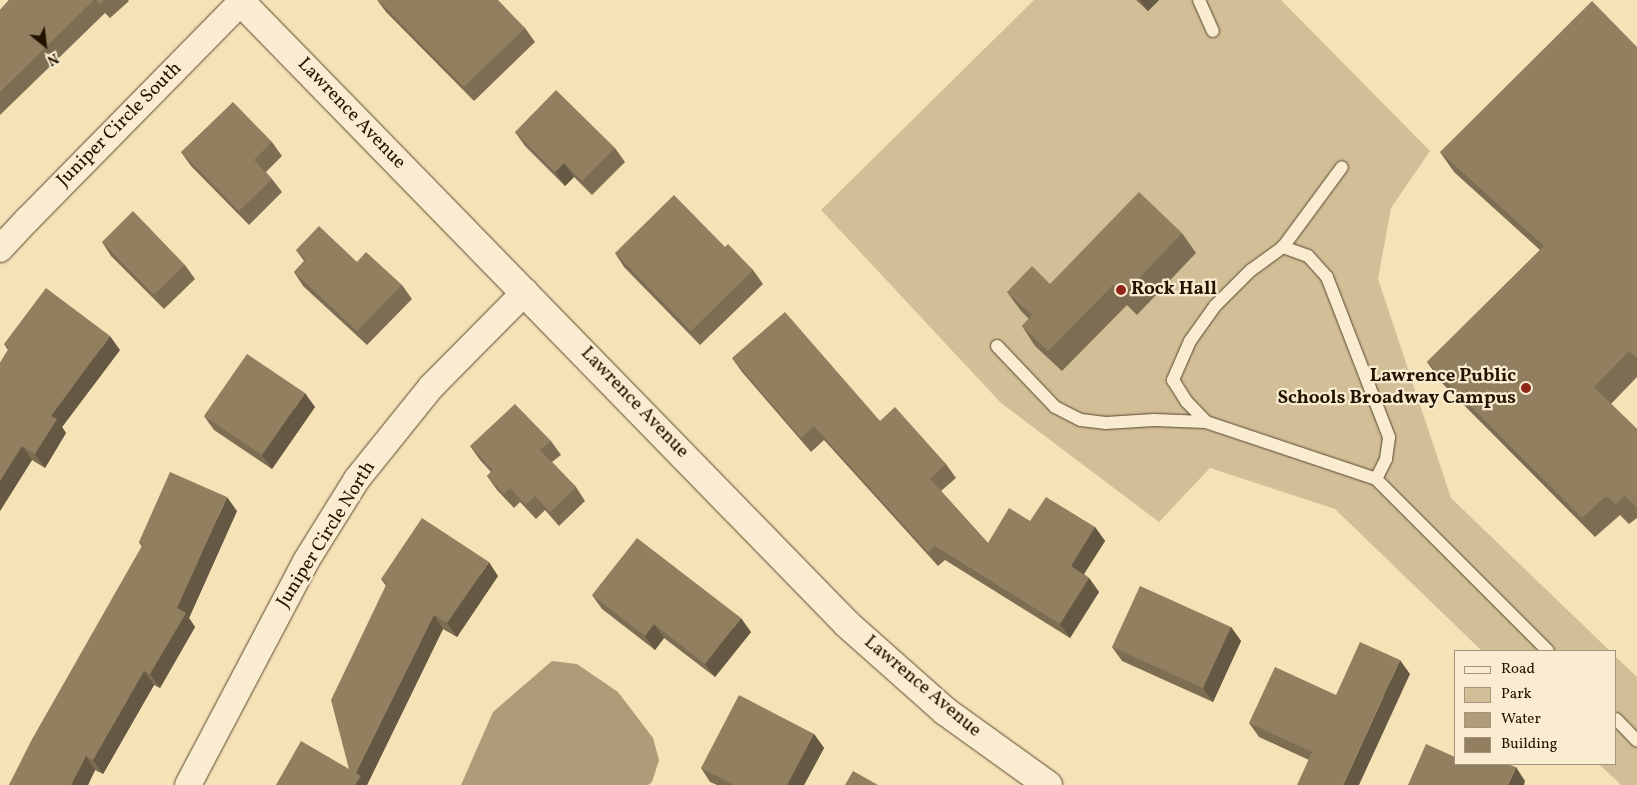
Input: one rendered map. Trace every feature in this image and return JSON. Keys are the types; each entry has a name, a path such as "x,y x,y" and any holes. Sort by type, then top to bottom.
{"street":[{"name":"Juniper Circle South","path":"0,249 240,1"},
{"name":"Lawrence Avenue","path":"240,1 526,292 847,624 945,711 1048,785"},
{"name":"Juniper Circle North","path":"188,785 306,561 358,479 431,387 526,292"}],"lane":[{"path":"1199,0 1213,32"},
{"path":"1206,422 1187,402 1173,380 1190,341 1215,306 1250,270 1283,247 1342,167"},
{"path":"1283,247 1308,256 1327,277 1389,437 1386,460 1376,479"},
{"path":"997,346 1054,407 1081,420 1106,423 1154,420 1206,422 1376,479 1547,650"},
{"path":"1617,721 1637,741"}],"green space":[{"path":"1034,0 1281,0 1430,151 1391,208 1378,279 1451,498 1609,650 1481,650 1335,509 1210,468 1159,522 1001,403 821,210"},
{"path":"1617,658 1637,677 1637,785 1621,785 1600,765 1617,765"}],"water":[{"path":"552,661 577,664 618,692 653,738 659,760 652,782 648,785 461,785 493,712"}],"building":[{"path":"9,0 94,0 0,92 0,10"},
{"path":"96,0 105,0 100,4"},
{"path":"378,0 498,0 525,28 464,87"},
{"path":"1592,1 1637,47 1637,358 1629,351 1594,387 1637,429 1637,508 1625,496 1616,504 1606,496 1582,518 1427,362 1544,246 1440,152"},
{"path":"556,90 615,148 582,181 564,163 555,172 515,132"},
{"path":"233,102 272,142 254,160 272,179 239,211 181,152"},
{"path":"1139,192 1182,233 1123,295 1113,285 1048,351 1022,326 1032,315 1007,292 1032,266 1050,284"},
{"path":"674,195 725,247 728,244 753,270 691,331 615,253"},
{"path":"133,211 185,265 154,295 102,242"},
{"path":"319,226 357,262 366,252 402,285 357,331 294,272 306,259 296,250"},
{"path":"46,288 110,336 51,416 57,419 35,454 22,446 0,481 0,363 9,348 4,344"},
{"path":"785,312 880,421 895,407 946,464 930,479 988,543 1009,508 1030,521 1046,497 1095,527 1071,566 1089,578 1060,624 935,546 928,552 814,426 801,438 732,358"},
{"path":"247,354 305,393 262,455 204,416"},
{"path":"515,404 551,441 540,450 576,487 550,512 535,496 526,505 510,488 504,494 487,476 493,470 470,446"},
{"path":"170,472 227,497 177,608 186,613 150,674 144,671 93,760 86,756 71,785 9,785 31,741 143,544 139,542"},
{"path":"422,518 489,562 447,623 434,615 356,773 361,776 355,785 276,785 301,741 349,769 331,700 387,583 381,579"},
{"path":"637,538 741,618 705,664 654,624 645,636 592,595"},
{"path":"1140,586 1231,627 1203,688 1112,647"},
{"path":"1360,642 1400,660 1343,785 1297,785 1312,752 1249,723 1275,667 1336,695"},
{"path":"739,695 814,734 787,785 734,785 701,768"},
{"path":"1426,744 1454,757 1454,765 1510,765 1516,767 1508,785 1408,785"},
{"path":"853,771 878,785 845,785"}],"place":[{"name":"Rock Hall","path":"1121,290"},
{"name":"Lawrence Public Schools Broadway Campus","path":"1526,388"}]}
